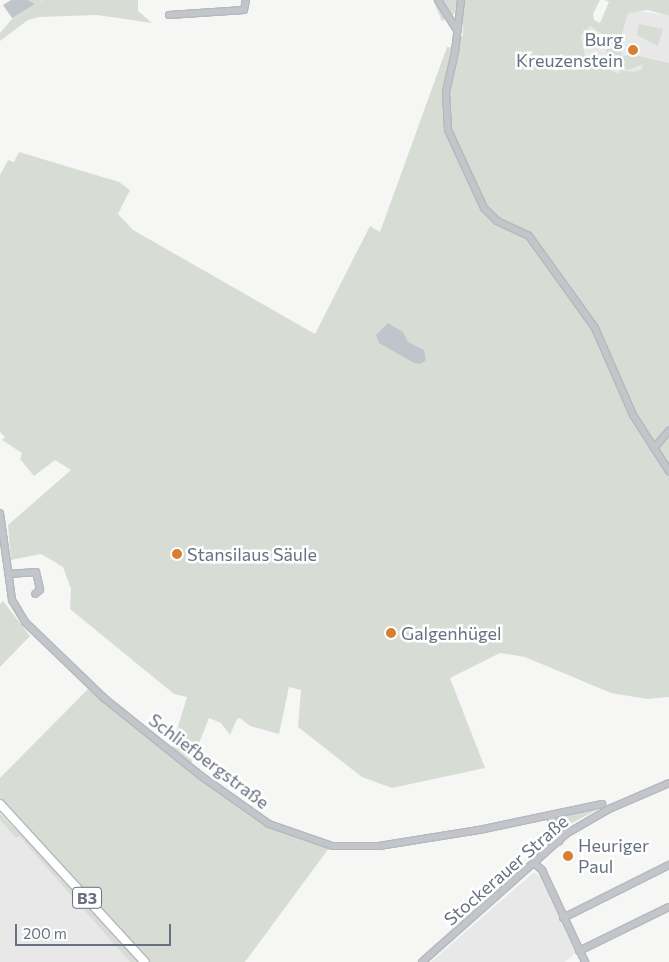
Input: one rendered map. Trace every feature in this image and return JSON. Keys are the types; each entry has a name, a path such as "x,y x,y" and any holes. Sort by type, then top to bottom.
{"main road":[{"name":"B3","path":"0,804 144,962"}],"street":[{"path":"169,16 244,10 246,0"},
{"path":"438,0 457,30"},
{"path":"461,0 446,92 448,130 484,208 497,221 528,236 595,328 625,399 669,471"},
{"path":"654,448 669,430"},
{"name":"Schliefbergstraße","path":"0,513 12,600 18,613 76,673 201,776 269,824 316,842 350,847 409,842 550,816 602,804"},
{"path":"9,574 36,572 40,590 35,594"},
{"name":"Stockerauer Straße","path":"422,962 566,834 609,809 669,783"},
{"path":"550,816 566,834"},
{"path":"550,816 559,841"},
{"path":"534,863 542,870 585,962"},
{"path":"563,918 669,865"},
{"path":"579,951 669,907"}],"shaded area":[{"path":"11,0 28,0 35,4 12,18 3,5"},
{"path":"28,0 43,0 40,3 44,0 138,0 138,11 152,23 97,15 39,17 28,20 0,41 0,33 17,13 35,4"},
{"path":"433,0 600,0 593,14 594,20 600,23 609,2 605,0 669,0 669,16 648,10 628,13 620,41 622,57 630,54 669,63 669,697 647,699 611,693 525,657 500,653 450,678 485,768 392,788 362,777 298,727 301,690 289,687 279,734 250,726 240,718 237,719 230,735 221,723 209,718 190,766 171,750 187,697 174,694 70,609 71,589 63,567 41,554 11,560 8,525 71,470 55,460 34,476 20,459 22,453 2,440 5,437 0,432 0,175 8,160 14,162 19,152 119,182 130,190 118,214 133,230 315,334 370,226 380,232 447,47 458,48 459,38 463,35 462,5 457,4 454,14 442,21","holes":["590,26 607,37 606,54 609,61 628,70 643,64 641,70 633,72 621,70 618,74 596,61 591,63 585,55 581,36"]},
{"path":"634,10 669,16 669,63 646,59 641,70 669,96 618,74 596,61 591,63 585,55 581,33 590,26 600,32 624,23 628,13"},
{"path":"639,24 663,29 658,46 637,35"},
{"path":"388,323 403,332 408,342 424,350 426,360 421,364 414,363 379,343 376,335"},
{"path":"3,601 30,636 0,667 0,604"},
{"path":"88,689 199,780 260,823 329,848 245,962 149,962 0,797 0,778"},
{"path":"601,808 564,827 555,818 557,817"},
{"path":"0,813 138,962 130,962 19,836 16,838 0,820"},
{"path":"0,820 16,838 19,836 134,962 0,962"},
{"path":"534,872 540,877 576,952 565,962 431,962"}],"place":[{"name":"Burg Kreuzenstein","path":"633,50"},
{"name":"Stansilaus Säule","path":"177,554"},
{"name":"Galgenhügel","path":"391,633"},
{"name":"Heuriger Paul","path":"568,856"}]}
